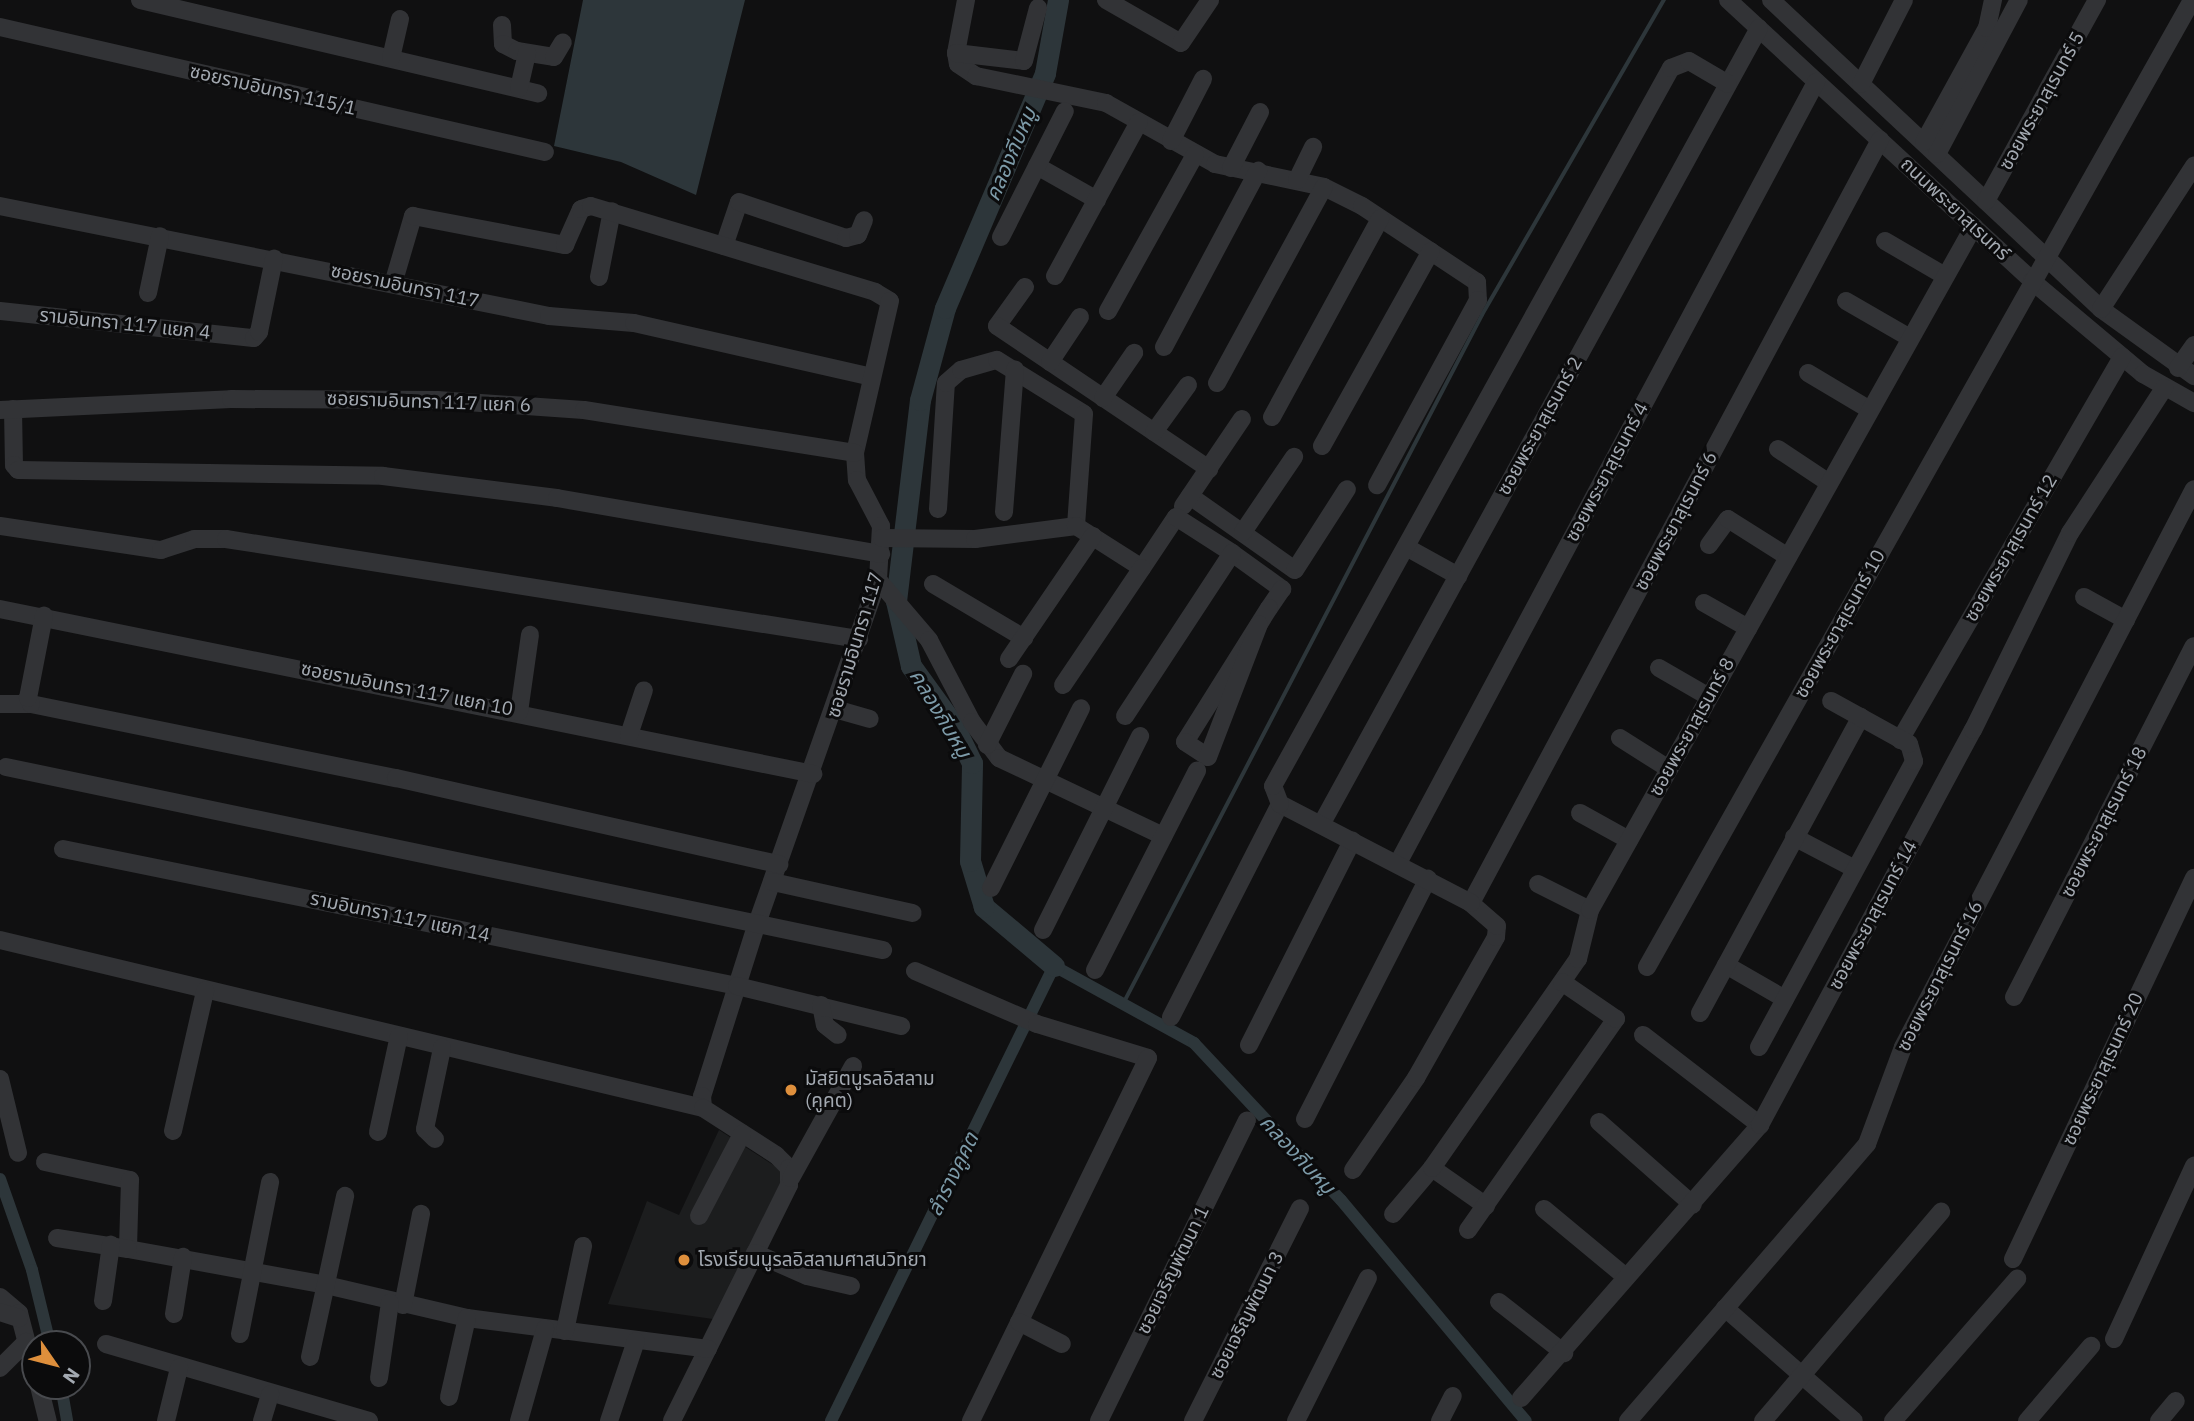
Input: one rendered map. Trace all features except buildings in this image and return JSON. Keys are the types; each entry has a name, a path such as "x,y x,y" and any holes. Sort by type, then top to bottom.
{"street":[{"path":"140,0 538,93"},
{"path":"967,0 956,53 958,64 976,76 1107,103 1195,155 1231,168 1258,171 1324,187 1380,219 1477,282 1480,289 1377,485"},
{"path":"1106,0 1181,43 1210,0"},
{"name":"ถนนพระยาสุเรนทร์","path":"1728,0 2032,281 2122,357 2164,388 2194,403"},
{"name":"ถนนพระยาสุเรนทร์","path":"1771,0 2101,309 2186,372"},
{"path":"1861,84 1904,0"},
{"path":"1931,148 1987,28 1993,0"},
{"path":"1931,148 2019,0"},
{"name":"ซอยพระยาสุเรนทร์ 5","path":"1986,201 2097,0"},
{"name":"ซอยพระยาสุเรนทร์ 10","path":"1647,967 2192,0"},
{"path":"956,53 1024,61 1038,8"},
{"path":"391,58 400,19"},
{"path":"502,25 503,44 527,53 554,57 562,42"},
{"name":"ซอยรามอินทรา 115/1","path":"0,27 545,152"},
{"name":"ซอยพระยาสุเรนทร์ 2","path":"1322,823 1759,28"},
{"path":"519,88 527,53"},
{"path":"1353,1170 1416,1078 1496,937 1493,919 1471,902 1322,823 1280,804 1273,786 1671,68 1689,61 1728,85"},
{"path":"1171,141 1203,79"},
{"name":"ซอยพระยาสุเรนทร์ 4","path":"1398,863 1816,82"},
{"path":"1001,237 1065,111"},
{"path":"1231,168 1260,112"},
{"path":"1055,276 1139,122"},
{"name":"ซอยพระยาสุเรนทร์ 6","path":"1471,902 1880,140"},
{"path":"1297,180 1313,147"},
{"path":"1108,311 1195,155"},
{"path":"1037,166 1097,200"},
{"path":"2101,309 2194,166"},
{"path":"1164,347 1258,171"},
{"path":"1217,383 1324,187"},
{"path":"724,246 739,202 846,238 858,235 864,220"},
{"name":"ซอยรามอินทรา 117","path":"0,206 549,316 634,323 871,377 855,453 857,480 881,526 887,544 883,585 859,639 813,774 757,923 702,1096 704,1108"},
{"path":"393,284 413,216 565,245 581,209 612,211 884,295 891,305 871,377"},
{"path":"599,277 612,211"},
{"path":"1272,417 1380,219"},
{"name":"ซอยพระยาสุเรนทร์ 8","path":"1393,1214 1432,1168 1562,982 1584,946 1590,910 1974,226"},
{"path":"148,293 160,236"},
{"path":"1885,241 1945,276"},
{"path":"1322,446 1431,251"},
{"name":"รามอินทรา 117 แยก 4","path":"0,311 250,338 259,332 274,259"},
{"path":"1026,287 997,326 1209,469"},
{"path":"1846,301 1910,338"},
{"path":"1050,362 1080,317"},
{"path":"2186,372 2194,345"},
{"path":"1103,398 1134,353"},
{"name":"ซอยพระยาสุเรนทร์ 12","path":"1900,740 2122,357"},
{"path":"939,509 948,377 997,360 1016,369 1084,414 1076,526"},
{"path":"1004,512 1016,369"},
{"path":"1808,373 1870,410"},
{"path":"1154,432 1188,385"},
{"name":"ซอยพระยาสุเรนทร์ 14","path":"1521,1398 1564,1353 1760,1125 1973,730 2070,533 2164,388"},
{"name":"ซอยรามอินทรา 117 แยก 6","path":"7,410 231,399 438,400 584,410 855,453"},
{"path":"7,410 14,465 23,471 383,476 887,544 1076,526 1142,568"},
{"path":"1063,685 1242,419"},
{"path":"1778,449 1829,483"},
{"path":"1243,532 1294,457"},
{"path":"1190,496 1295,570 1347,489"},
{"name":"ซอยพระยาสุเรนทร์ 16","path":"1628,1421 1873,1133 1903,1047 2194,489"},
{"path":"1175,517 1282,589 1259,624 1185,742 1208,757 1259,624"},
{"path":"1709,545 1728,519 1788,557"},
{"path":"0,526 161,550 194,539 226,539 859,639"},
{"path":"1009,659 1093,536"},
{"path":"1406,547 1458,576"},
{"path":"1125,716 1232,554"},
{"path":"933,584 1024,638"},
{"path":"883,585 929,640 987,745 999,758 1163,836"},
{"path":"2084,597 2126,620"},
{"path":"1704,603 1748,628"},
{"name":"ซอยรามอินทรา 117 แยก 10","path":"0,608 813,774"},
{"path":"31,704 28,698 44,616"},
{"path":"519,712 530,635"},
{"name":"ซอยพระยาสุเรนทร์ 18","path":"2014,996 2194,646"},
{"path":"1658,668 1709,697"},
{"path":"987,745 1023,674"},
{"path":"629,735 644,690"},
{"path":"1759,1047 1853,869 1914,761 1914,750 1831,701"},
{"path":"0,704 31,704 582,817 779,864"},
{"path":"991,888 1081,708"},
{"path":"835,709 870,719"},
{"path":"1700,1013 1861,717"},
{"path":"1043,930 1140,736"},
{"path":"1620,738 1669,769"},
{"path":"6,767 883,950"},
{"path":"1095,970 1197,771"},
{"path":"1171,1017 1280,804"},
{"path":"1580,813 1629,840"},
{"path":"1794,837 1853,869"},
{"path":"1249,1045 1352,841"},
{"name":"รามอินทรา 117 แยก 14","path":"63,849 737,986 901,1026"},
{"name":"ซอยพระยาสุเรนทร์ 20","path":"2013,1259 2194,878"},
{"path":"1305,1119 1428,879"},
{"path":"772,882 913,913"},
{"path":"1538,884 1590,910"},
{"path":"0,940 442,1048 704,1108 784,1162 792,1178"},
{"path":"1726,965 1785,999"},
{"path":"915,971 1028,1020 1136,1052 1147,1063 972,1421"},
{"path":"1468,1230 1616,1019 1562,982"},
{"path":"173,1131 205,991"},
{"path":"821,1005 825,1026 838,1035"},
{"path":"1643,1035 1760,1125"},
{"path":"378,1132 399,1036"},
{"path":"435,1139 425,1129 442,1048"},
{"path":"672,1421 792,1178 853,1066"},
{"path":"0,1079 19,1153"},
{"name":"ซอยเจริญพัฒนา 1","path":"1098,1421 1247,1120"},
{"path":"1599,1122 1693,1205"},
{"path":"699,1216 742,1134"},
{"path":"45,1162 130,1180 119,1247 103,1301"},
{"path":"2114,1339 2194,1166"},
{"path":"1432,1168 1486,1206"},
{"path":"240,1334 271,1182"},
{"path":"310,1357 345,1196"},
{"name":"ซอยเจริญพัฒนา 3","path":"1193,1421 1300,1208"},
{"path":"1544,1209 1626,1278"},
{"path":"1763,1421 1941,1212"},
{"path":"379,1378 421,1214"},
{"path":"57,1238 252,1270 467,1318 708,1349"},
{"path":"565,1331 583,1246"},
{"path":"755,1252 807,1276 851,1286"},
{"path":"174,1314 183,1257"},
{"path":"1296,1421 1368,1278"},
{"path":"1893,1421 2017,1279"},
{"path":"0,1297 16,1307 22,1330"},
{"path":"1499,1302 1564,1353"},
{"path":"1725,1308 1854,1421"},
{"path":"0,1312 19,1318"},
{"path":"449,1397 467,1318"},
{"path":"1019,1322 1062,1344"},
{"path":"519,1421 545,1329"},
{"path":"609,1421 636,1341"},
{"path":"106,1344 358,1420"},
{"path":"2027,1421 2091,1346"},
{"path":"0,1368 21,1347"},
{"path":"166,1421 179,1368"},
{"path":"262,1421 270,1394"},
{"path":"1440,1421 1453,1396"},
{"path":"42,1400 48,1421"},
{"path":"2159,1421 2176,1401"}],"shaded area":[{"path":"583,0 745,0 696,195 621,162 554,146"},
{"name":"โรงเรียนนูรลอิสลามศาสนวิทยา","path":"719,1130 781,1170 784,1181 713,1319 608,1304 647,1201 679,1215"}],"waterway":[{"name":"คลองกีบหมู","path":"1054,966 984,907 970,861 972,763 953,724 911,666 896,601 920,400 945,308 1045,73 1058,0"},
{"path":"1122,1006 1482,315 1664,0"},
{"name":"คลองกีบหมู","path":"831,1421 1054,966 1194,1043 1341,1200 1526,1421"},
{"path":"0,1179 32,1270 47,1330"},
{"path":"63,1400 67,1421"}],"place":[{"name":"มัสยิตนูรลอิสลาม (คูคต)","path":"791,1090"},
{"name":"โรงเรียนนูรลอิสลามศาสนวิทยา","path":"684,1260"}],"water label":[{"name":"ลำรางคูคต","path":"952,1174"}]}
